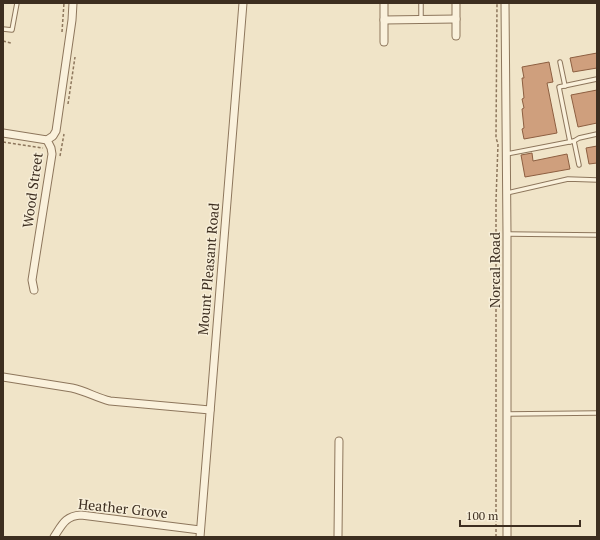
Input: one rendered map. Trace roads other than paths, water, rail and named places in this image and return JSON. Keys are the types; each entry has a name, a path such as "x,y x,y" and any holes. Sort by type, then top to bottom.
{"street":[{"name":"Wood Street","path":"34,290 32,280 52,154 47,140 56,131 72,20 73,3"},
{"name":"Mount Pleasant Road","path":"200,533 243,3"},
{"path":"384,3 384,42"},
{"path":"456,3 456,36"},
{"name":"Norcal Road","path":"505,3 507,154 507,537"},
{"path":"384,20 456,19"},
{"path":"3,133 47,140"},
{"path":"3,377 82,390 103,400 210,410"},
{"path":"338,537 339,441"},
{"name":"Heather Grove","path":"54,537 66,519 72,515 81,515 200,533"}],"lane":[{"path":"3,29 12,30 17,3"},
{"path":"421,3 421,19"},
{"path":"560,62 565,86"},
{"path":"579,165 559,87 597,79"},
{"path":"507,154 572,141 597,134"},
{"path":"507,193 568,179 597,180"},
{"path":"507,234 597,236"},
{"path":"507,414 597,413"}]}
